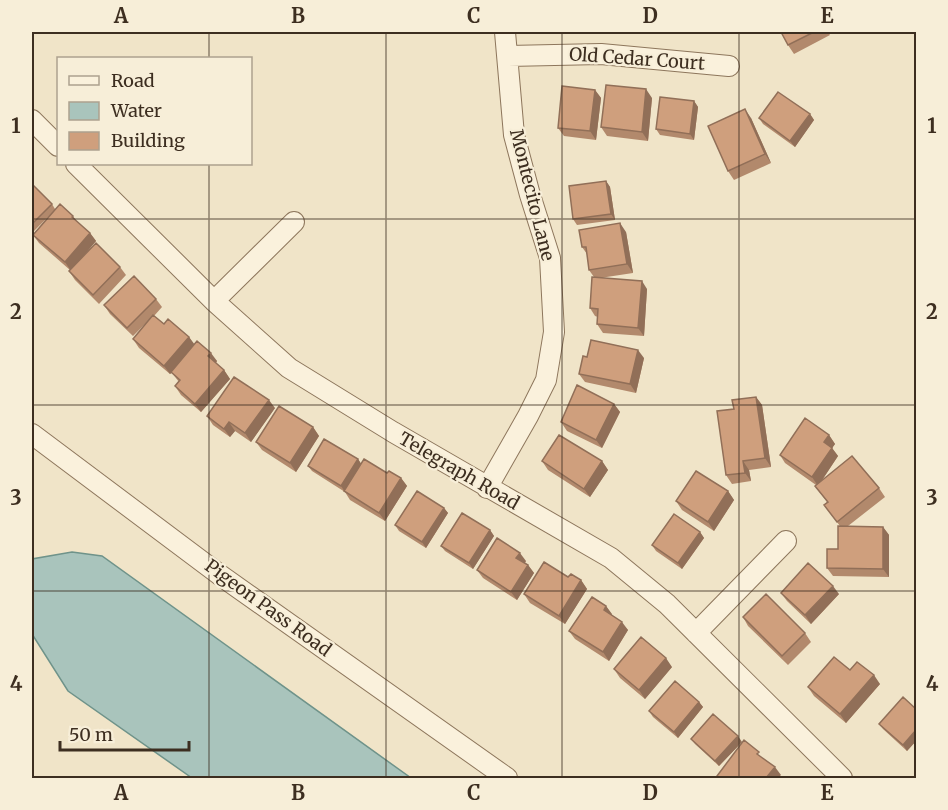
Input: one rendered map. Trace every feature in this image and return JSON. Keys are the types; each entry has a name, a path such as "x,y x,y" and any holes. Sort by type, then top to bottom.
{"street":[{"name":"Montecito Lane","path":"487,488 546,380 554,332 550,258 514,135 505,32"},
{"name":"Old Cedar Court","path":"508,56 601,54 729,66"},
{"path":"32,120 57,145"},
{"name":"Telegraph Road","path":"77,165 214,301 289,368 487,488 611,558 667,604 842,778"},
{"path":"214,301 294,222"},
{"name":"Pigeon Pass Road","path":"32,434 220,575 507,778"},
{"path":"696,633 786,541"}],"water":[{"path":"72,552 102,556 411,778 192,778 68,691 32,634 32,559"}],"building":[{"path":"781,32 814,32 788,45"},
{"path":"606,85 646,89 642,132 601,127"},
{"path":"562,86 595,90 590,131 558,128"},
{"path":"778,92 810,114 790,141 759,118"},
{"path":"660,97 694,101 690,134 656,129"},
{"path":"745,109 765,154 728,171 708,126"},
{"path":"606,181 611,214 573,219 569,186"},
{"path":"32,184 52,204 32,224"},
{"path":"60,204 90,233 65,262 33,235"},
{"path":"620,223 627,264 589,270 586,247 582,247 579,230"},
{"path":"96,243 120,267 93,295 69,271"},
{"path":"134,276 156,299 127,328 104,305"},
{"path":"592,277 642,281 638,328 597,324 598,309 590,308"},
{"path":"153,315 164,324 168,319 189,337 164,366 133,339"},
{"path":"591,340 638,350 630,384 579,374 583,356 587,357"},
{"path":"197,341 211,353 208,356 224,370 195,404 175,386 180,380 171,372"},
{"path":"234,377 269,400 245,433 229,422 224,429 207,416"},
{"path":"577,385 614,404 596,440 561,422"},
{"path":"756,397 765,458 743,461 745,473 726,475 717,411 734,409 732,400"},
{"path":"279,406 313,427 290,463 256,442"},
{"path":"805,418 829,435 824,442 832,448 812,477 780,455"},
{"path":"559,435 602,461 584,489 542,461"},
{"path":"324,439 358,459 341,486 308,466"},
{"path":"852,456 879,488 837,522 824,505 828,502 815,486"},
{"path":"364,459 387,473 389,471 401,478 379,513 344,491"},
{"path":"696,471 728,491 708,522 676,501"},
{"path":"417,491 444,508 422,542 395,525"},
{"path":"462,513 490,530 469,563 441,546"},
{"path":"674,514 700,532 678,563 652,545"},
{"path":"838,526 883,527 883,569 827,568 827,549 838,549"},
{"path":"497,538 520,553 516,558 528,565 511,592 477,570"},
{"path":"544,562 568,577 571,574 581,580 559,616 524,594"},
{"path":"808,563 833,586 805,615 781,593"},
{"path":"766,594 805,633 782,656 743,617"},
{"path":"592,597 606,606 604,610 622,622 603,652 569,631"},
{"path":"641,637 666,658 639,690 614,669"},
{"path":"834,657 850,670 857,662 874,675 840,714 808,687"},
{"path":"675,681 699,702 674,732 649,711"},
{"path":"903,697 916,709 916,730 903,745 879,724"},
{"path":"713,714 738,736 715,761 691,739"},
{"path":"744,740 759,752 757,754 775,767 766,778 721,778 717,776"}]}
